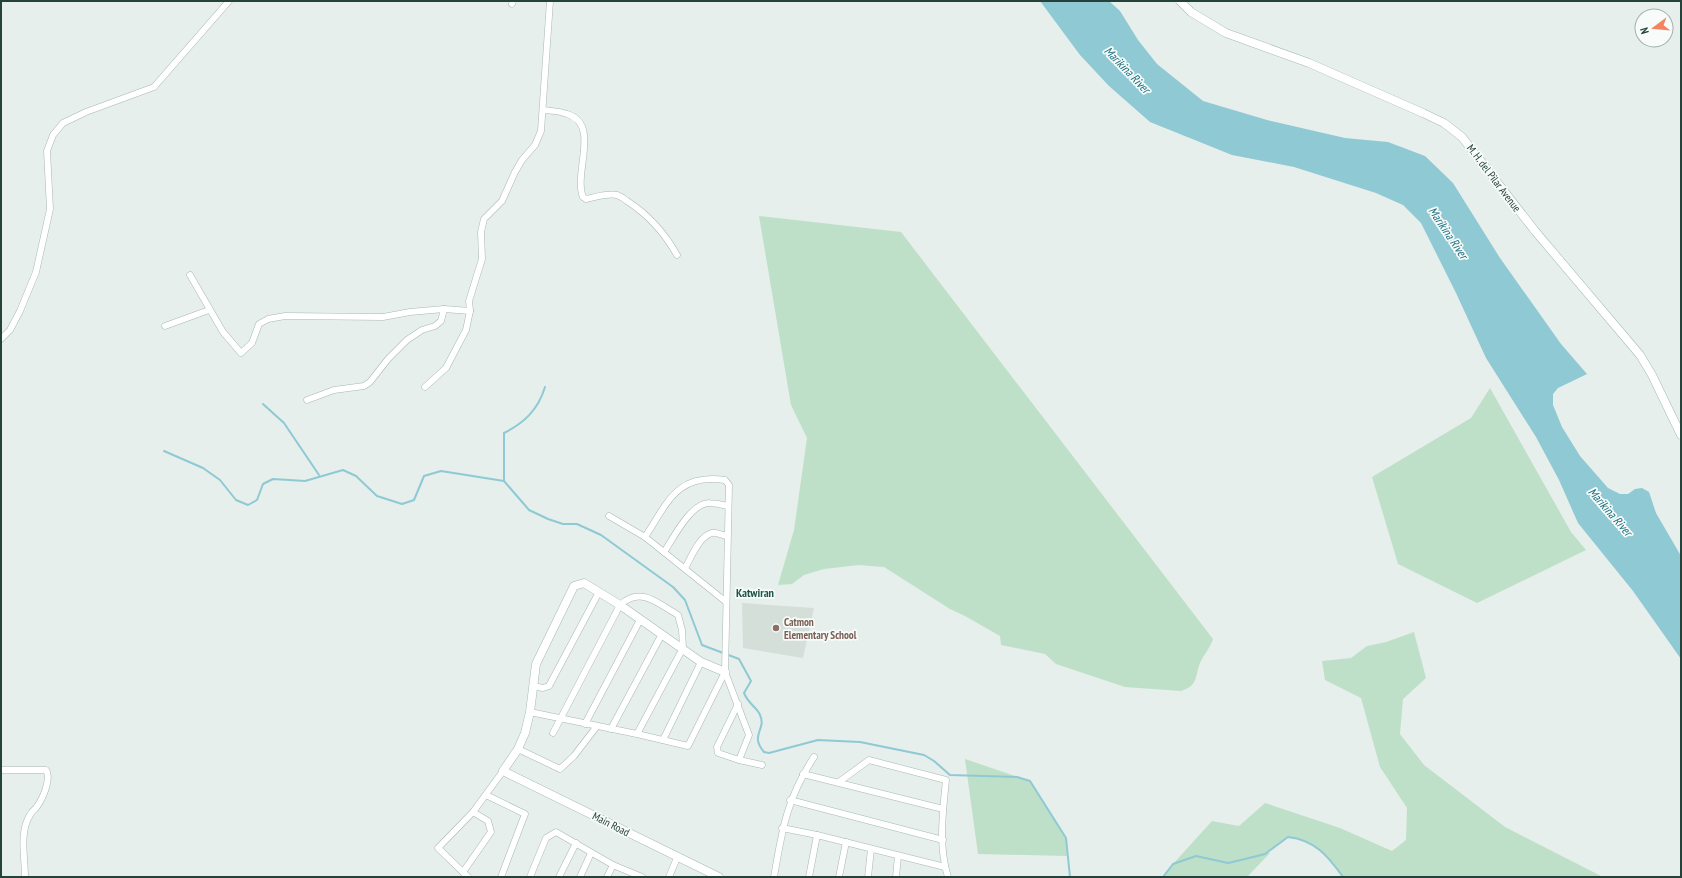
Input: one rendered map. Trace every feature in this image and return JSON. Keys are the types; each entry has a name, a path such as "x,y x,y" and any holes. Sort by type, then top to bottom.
{"street":[{"path":"1,339 10,330 20,311 36,272 50,209 48,151 53,135 63,124 86,112 154,87 229,1"},
{"path":"425,387 437,378 449,363 463,338 470,311 470,296 481,268 481,232 484,219 502,201 522,160 538,139 541,130 543,81 550,1"},
{"name":"M. H. del Pilar Avenue","path":"1180,1 1191,12 1226,33 1309,63 1424,113 1444,123 1462,137 1535,231 1640,354 1652,375 1681,435"},
{"path":"543,110 568,114 579,120 583,127 585,142 581,172 583,197 586,199 610,194 619,195 646,215 658,227 667,237 677,255"},
{"path":"190,275 223,332 241,353 252,342 260,324 268,319 285,316 383,317 410,312 444,309 470,311"},
{"path":"307,400 334,390 364,386 370,382 388,359 407,340 422,330 435,326 441,321 444,309"},
{"path":"164,326 209,310"},
{"path":"645,537 680,488 692,481 709,478 725,480 729,485 725,672 749,735 738,760"},
{"path":"664,552 689,515 699,505 709,502 728,506"},
{"path":"609,516 645,537 726,601"},
{"path":"685,568 707,535 713,533 727,536"},
{"path":"468,877 438,848 473,812 518,749 525,733 530,712 536,664 574,586 584,583 620,605 701,662 725,672"},
{"path":"533,686 543,688 549,686 599,592"},
{"path":"554,733 620,605 628,597 648,597 678,615 682,630 683,648 637,734"},
{"path":"586,724 640,620"},
{"path":"611,729 662,634"},
{"path":"663,740 701,662"},
{"path":"530,712 688,746 725,672"},
{"path":"738,704 717,747 718,753 738,760 762,765"},
{"path":"518,749 560,769 574,756 597,726"},
{"path":"774,877 782,828 790,800 803,774 814,757"},
{"path":"839,782 869,760 946,780 943,809 943,840 945,867 948,877"},
{"path":"1,770 46,770 48,773 48,778 40,802 30,814 26,823 24,837 25,877"},
{"name":"Main Road","path":"503,770 677,858 719,877"},
{"path":"803,774 943,809"},
{"path":"486,795 525,814 501,877"},
{"path":"790,800 943,840"},
{"path":"463,872 491,832 488,821 473,812"},
{"path":"782,828 817,835 945,867"},
{"path":"530,877 546,838 550,834 556,832 613,865 638,876"},
{"path":"809,877 817,835"},
{"path":"839,877 846,842"},
{"path":"559,877 576,843"},
{"path":"868,877 871,849"},
{"path":"580,877 591,853"},
{"path":"896,877 898,856"},
{"path":"669,877 677,858"},
{"path":"607,877 613,865"}],"shaded area":[{"name":"Catmon Elementary School","path":"742,603 814,608 803,658 743,648"}],"green space":[{"path":"759,216 901,232 1213,639 1201,661 1196,679 1191,686 1181,691 1125,687 1056,664 1045,654 1001,645 1000,636 950,609 884,567 859,565 824,569 804,575 792,584 778,585 794,530 807,438 791,405"},
{"path":"1490,388 1571,532 1586,550 1477,603 1398,564 1372,477 1471,418"},
{"path":"1414,632 1426,678 1403,699 1400,734 1424,765 1505,827 1603,877 1343,877 1332,862 1320,850 1306,842 1288,837 1265,853 1270,853 1247,877 1164,877 1173,864 1212,821 1239,826 1265,803 1340,828 1392,851 1406,840 1407,808 1380,767 1361,698 1325,680 1322,661 1351,658 1367,646 1386,642"},
{"path":"965,759 1030,781 1066,838 1067,856 978,854"}],"water":[{"name":"Marikina River","path":"1040,1 1109,1 1120,11 1138,40 1157,64 1203,101 1267,120 1345,138 1388,142 1425,156 1453,183 1500,258 1561,344 1587,374 1558,388 1553,394 1553,405 1562,427 1580,456 1608,488 1620,494 1628,494 1635,489 1642,488 1649,492 1656,513 1681,556 1681,659 1633,591 1578,523 1559,480 1536,437 1486,358 1421,223 1403,205 1376,193 1294,167 1232,155 1150,122 1109,86 1080,55"}],"waterway":[{"path":"504,480 504,433 518,425 529,415 534,409 545,387"},
{"path":"263,404 284,423 319,475"},
{"path":"164,451 203,468 220,480 236,500 248,505 257,500 263,484 273,479 305,481 343,470 356,476 377,496 402,504 414,500 424,476 441,471 504,481 529,510 563,524 577,524 601,535 673,587 685,600 702,645 739,659 751,681 744,693 759,712 762,720 758,741 764,752 769,753 818,740 860,742 924,755 934,761 950,775 1017,777 1030,781 1066,838 1070,877"},
{"path":"1163,877 1173,864 1196,856 1228,863 1265,854 1288,837 1306,842 1320,850 1332,862 1343,877"}],"place":[{"name":"Catmon Elementary School","path":"776,628"}],"district":[{"name":"Katwiran","path":"755,593"}]}
